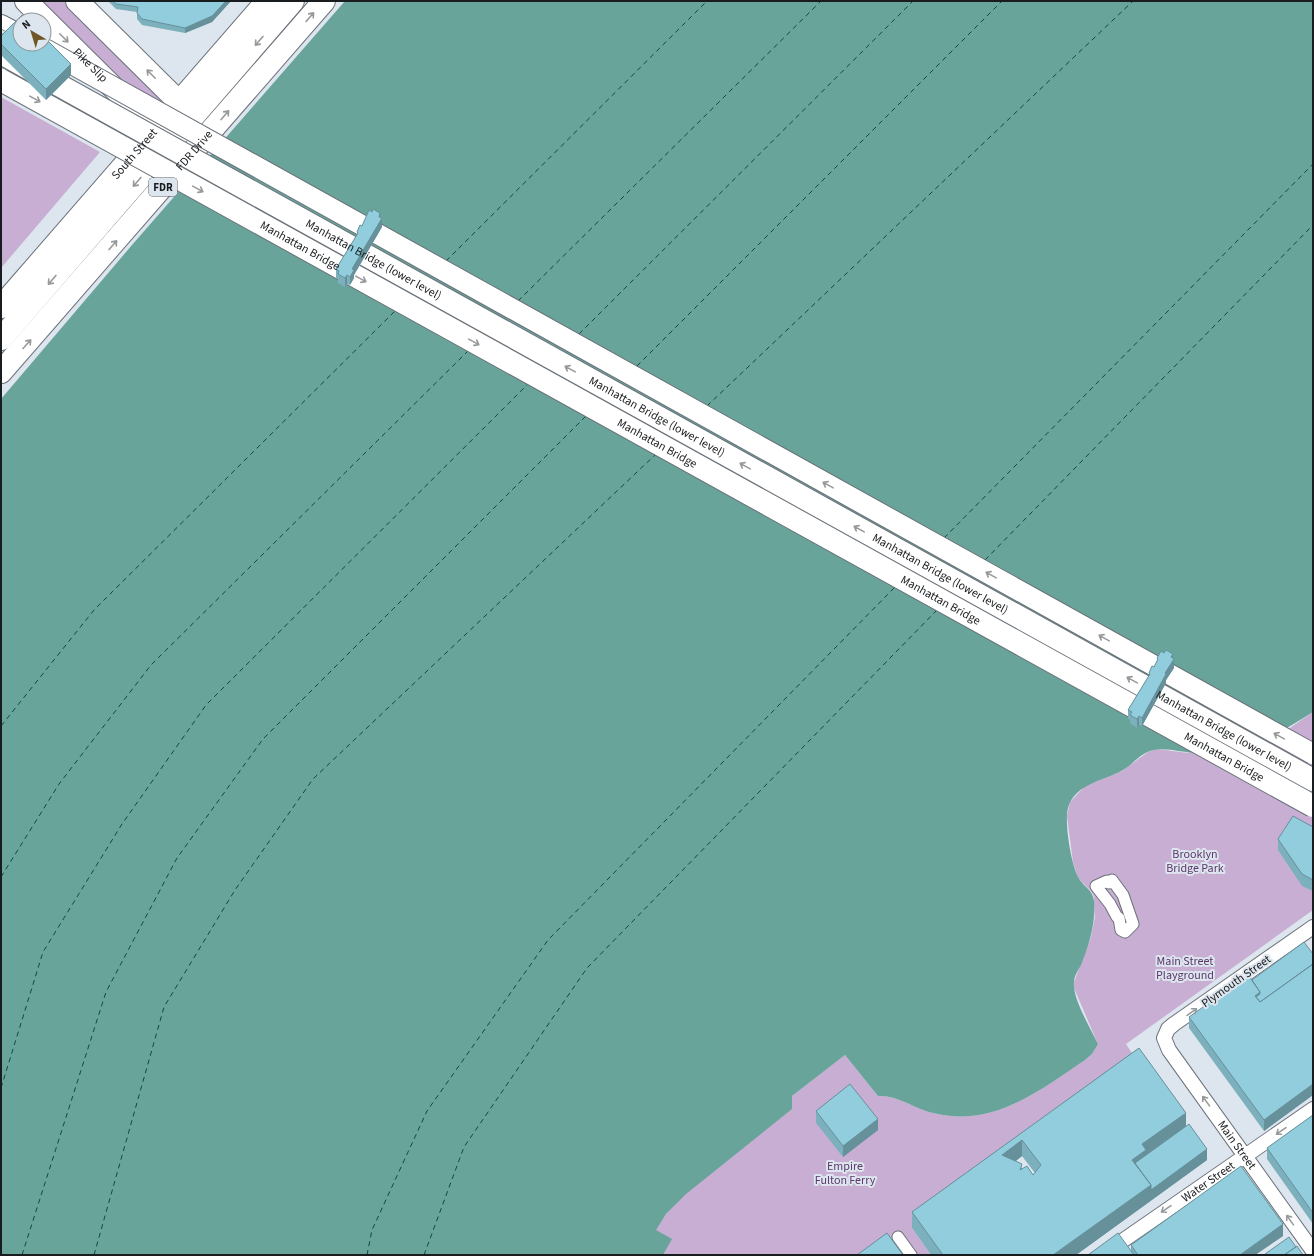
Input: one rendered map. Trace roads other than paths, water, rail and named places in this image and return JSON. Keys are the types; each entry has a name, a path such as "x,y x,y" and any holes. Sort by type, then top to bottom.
{"main road":[{"name":"Pike Slip","path":"26,1 155,129"},
{"path":"77,1 179,102"},
{"name":"South Street","path":"1,307 267,1"},
{"name":"FDR Drive","path":"1,339 293,1"},
{"name":"FDR Drive","path":"1,372 324,1"},
{"path":"1,25 12,31"},
{"path":"50,52 1313,754"},
{"name":"Manhattan Bridge (lower level)","path":"1,53 1313,780"},
{"name":"Manhattan Bridge","path":"1,80 1313,806"}],"street":[{"path":"1112,880 1119,889 1126,903 1133,924 1127,931 1125,932 1121,930 1119,918 1116,917 1106,897 1096,886 1108,881 1109,883 1112,880"},
{"name":"Plymouth Street","path":"1164,1038 1168,1029 1174,1024 1313,927"},
{"name":"Main Street","path":"1164,1038 1169,1050 1313,1251"},
{"name":"Water Street","path":"1102,1255 1313,1109"},
{"path":"898,1237 911,1255"}],"railway":[{"path":"1,31 12,37"},
{"path":"1,65 1313,791"},
{"path":"62,65 1313,761"},
{"path":"1,74 1313,800"},
{"path":"57,75 1313,771"}],"park label":[{"name":"Brooklyn Bridge Park","path":"1195,861"},
{"name":"Main Street Playground","path":"1185,968"},
{"name":"Empire Fulton Ferry","path":"845,1173"}]}
